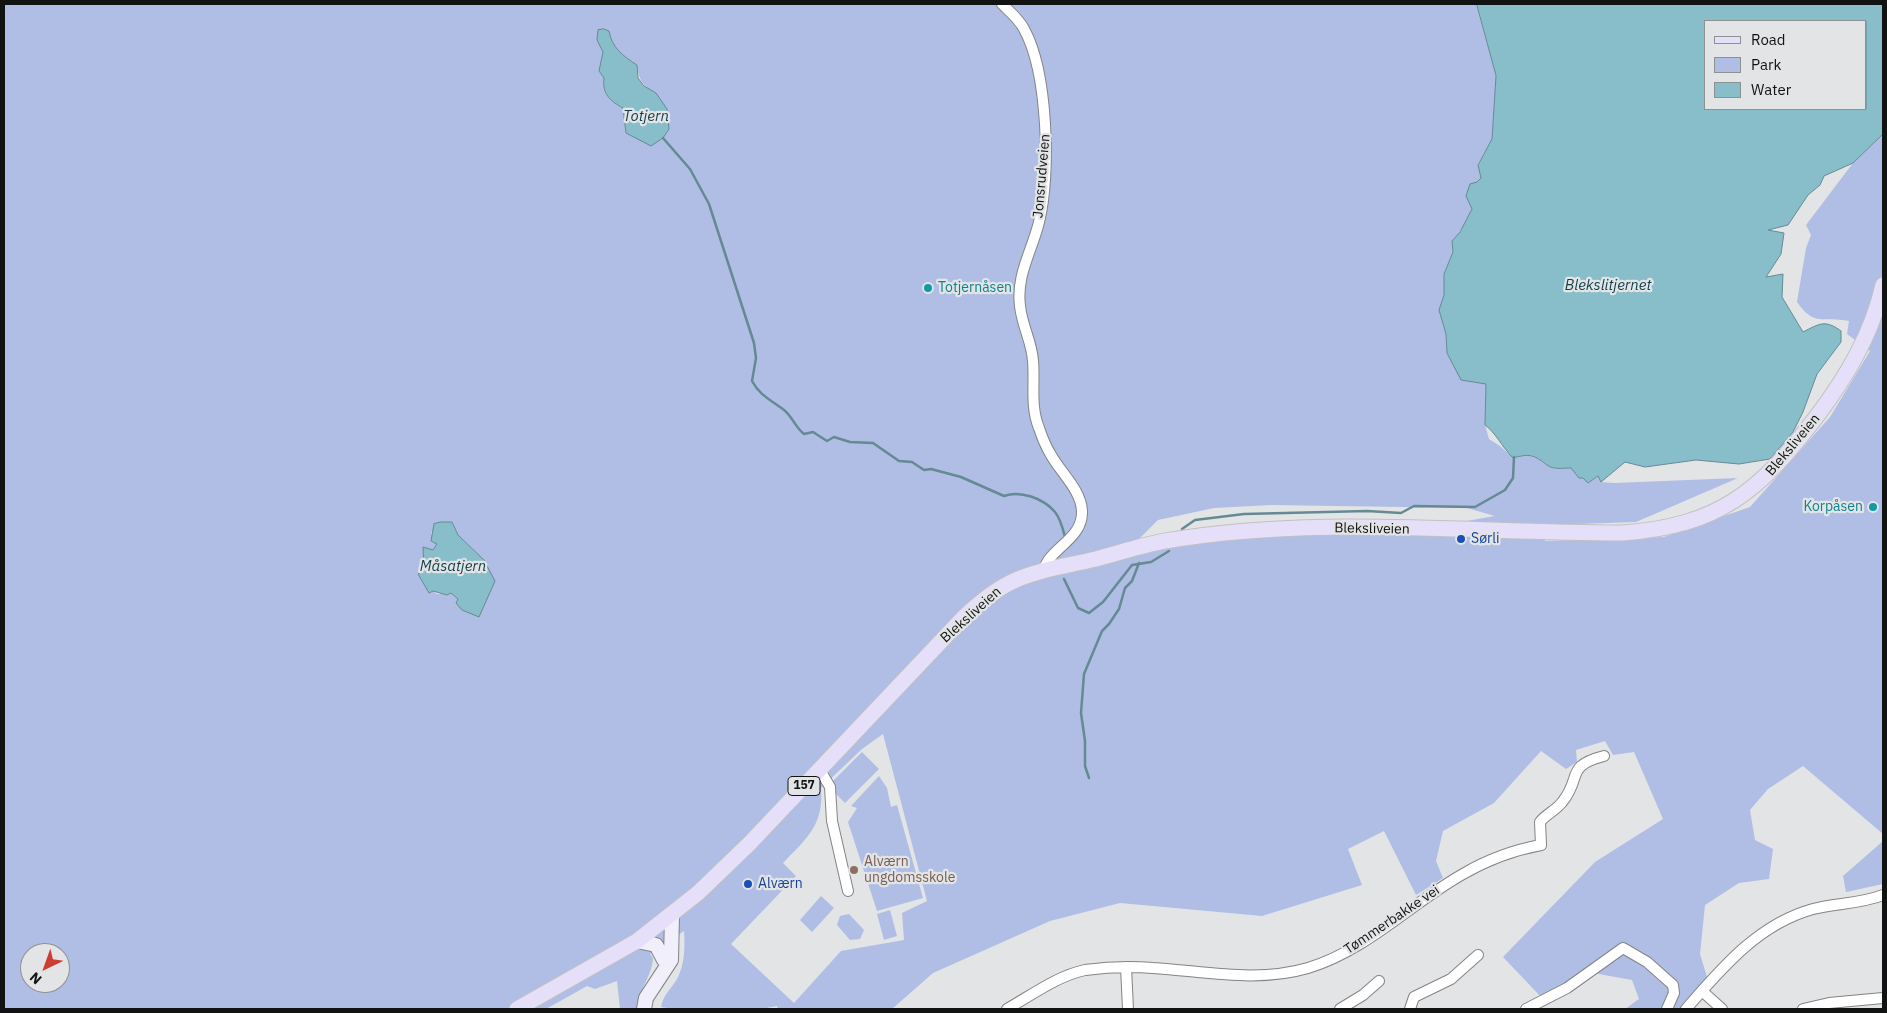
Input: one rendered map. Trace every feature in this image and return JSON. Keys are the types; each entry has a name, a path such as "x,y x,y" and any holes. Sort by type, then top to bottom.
{"main road":[{"name":"Bleksliveien","path":"666,919 719,873 820,770 922,660 986,597 1012,580 1044,569 1165,541 1278,530 1360,528 1622,533 1649,531 1688,522 1719,509 1742,496 1768,475 1787,455 1840,384 1854,361 1872,324 1883,285"},
{"name":"157","path":"517,1009 638,941 666,919"},
{"path":"659,978 664,960 666,919"},
{"path":"644,1009 646,998 671,960 666,919"},
{"path":"638,941 656,945 664,960"}],"street":[{"name":"Jonsrudveien","path":"1002,4 1019,21 1028,38 1035,63 1046,125 1046,151 1039,222 1022,268 1020,284 1022,326 1031,348 1033,362 1034,414 1051,455 1078,497 1082,511 1075,533 1046,561 1044,569"},
{"name":"Tømmerbakke vei","path":"1007,1009 1074,972 1105,967 1262,975 1296,970 1331,960 1360,945 1464,873 1495,858 1541,845 1538,828 1540,822 1565,800 1580,765 1589,760 1604,756"},
{"path":"820,770 830,787 832,821 848,891"},
{"path":"1686,1009 1729,960 1762,933 1812,910 1851,904 1883,895"},
{"path":"1526,1009 1567,988 1623,948 1647,962 1672,983 1674,993 1667,1009"},
{"path":"1410,1009 1414,998 1451,978 1478,955"},
{"path":"1126,967 1128,1009"},
{"path":"1340,1009 1363,995 1379,980"},
{"path":"1702,991 1722,1009"},
{"path":"1803,1009 1829,1003 1883,998"}],"green space":[{"path":"4,4 1477,4 1496,76 1492,139 1478,164 1481,178 1475,189 1472,209 1452,241 1453,252 1444,274 1444,295 1439,310 1446,334 1447,353 1486,384 1485,425 1489,439 1513,458 1532,456 1552,468 1572,468 1579,478 1583,478 1588,483 1599,476 1601,482 1614,483 1738,478 1636,522 1547,525 1545,541 1664,537 1750,507 1830,417 1870,351 1847,334 1849,321 1814,318 1803,310 1797,302 1806,248 1811,235 1806,225 1853,163 1883,134 1883,834 1803,766 1768,789 1750,810 1755,840 1773,849 1769,879 1739,883 1705,905 1700,954 1707,977 1680,1009 1625,1009 1639,999 1632,980 1593,973 1542,998 1503,957 1595,862 1663,819 1634,752 1613,755 1605,741 1576,750 1577,762 1566,769 1541,751 1494,803 1443,831 1436,861 1443,878 1416,895 1384,831 1348,849 1362,885 1262,916 1120,903 1050,921 933,973 892,1009 778,1009 777,1006 761,1009 674,1009 661,1007 682,967 684,931 650,954 653,958 652,965 637,1009 620,1009 617,981 595,989 587,986 546,1009 4,1009","holes":["609,31 615,47 637,65 642,82 656,93 626,133 623,108 614,103 606,93 604,78 599,71","1272,505 1467,508 1495,516 1455,523 1308,520 1254,523 1169,533 1139,539 1158,520 1214,508","452,522 458,535 484,560 458,599 451,593 437,594 433,591 429,593 419,575 424,570 424,548 433,550 437,544 431,532","883,734 927,901 902,913 904,940 841,951 794,1003 731,944 796,876 783,863 806,838 817,821 820,812 821,788 862,749"]},
{"path":"862,752 879,769 845,803 828,786"},
{"path":"879,776 887,788 891,807 897,805 923,898 877,911 848,822 857,808 851,806"},
{"path":"1883,841 1883,884 1846,892 1843,876"},
{"path":"821,896 834,908 812,932 800,920"},
{"path":"890,910 897,936 884,940 877,914"},
{"path":"849,914 864,930 860,939 850,940 837,925 840,916"}],"water":[{"name":"Blekslitjernet","path":"1477,4 1883,4 1883,134 1853,163 1824,176 1820,185 1808,195 1788,225 1768,230 1784,233 1781,254 1766,277 1783,274 1782,297 1803,332 1822,324 1831,325 1841,331 1841,342 1817,374 1803,412 1793,432 1770,459 1739,464 1696,460 1645,467 1625,462 1601,482 1598,476 1588,483 1583,478 1579,478 1571,468 1552,468 1532,456 1513,458 1485,425 1486,384 1461,380 1447,353 1446,334 1439,310 1444,295 1444,274 1453,252 1452,241 1460,232 1472,209 1466,196 1470,184 1477,182 1481,178 1478,165 1492,139 1496,76"},
{"name":"Totjern","path":"604,29 609,31 615,47 637,65 638,78 644,86 656,93 667,109 669,129 663,138 651,146 626,133 623,108 614,103 606,93 604,78 599,71 603,52 597,40 598,30"},
{"name":"Måsatjern","path":"452,522 458,535 484,560 495,581 479,617 462,610 456,603 458,599 451,593 447,595 433,591 429,593 418,574 424,570 423,547 433,550 437,544 431,541 434,524"}],"waterway":[{"path":"663,138 690,169 709,204 754,343 756,358 752,381 762,394 787,412 804,434 813,432 827,441 834,437 850,442 873,443 899,461 912,462 924,470 931,469 961,477 1004,496 1017,494 1038,499 1057,514 1065,537"},
{"path":"1182,529 1195,520 1244,514 1367,511 1401,513 1414,506 1475,507 1505,490 1513,478 1514,457"},
{"path":"1064,579 1078,608 1089,613 1103,602 1132,565 1151,562 1169,551"},
{"path":"1089,778 1085,766 1085,741 1081,713 1084,674 1102,631 1119,609 1125,588 1132,581 1139,563"}],"place":[{"name":"Totjernåsen","path":"928,288"},
{"name":"Korpåsen","path":"1873,507"},
{"name":"Sørli","path":"1461,539"},
{"name":"Alværn ungdomsskole","path":"854,870"},
{"name":"Alværn","path":"748,884"}]}
